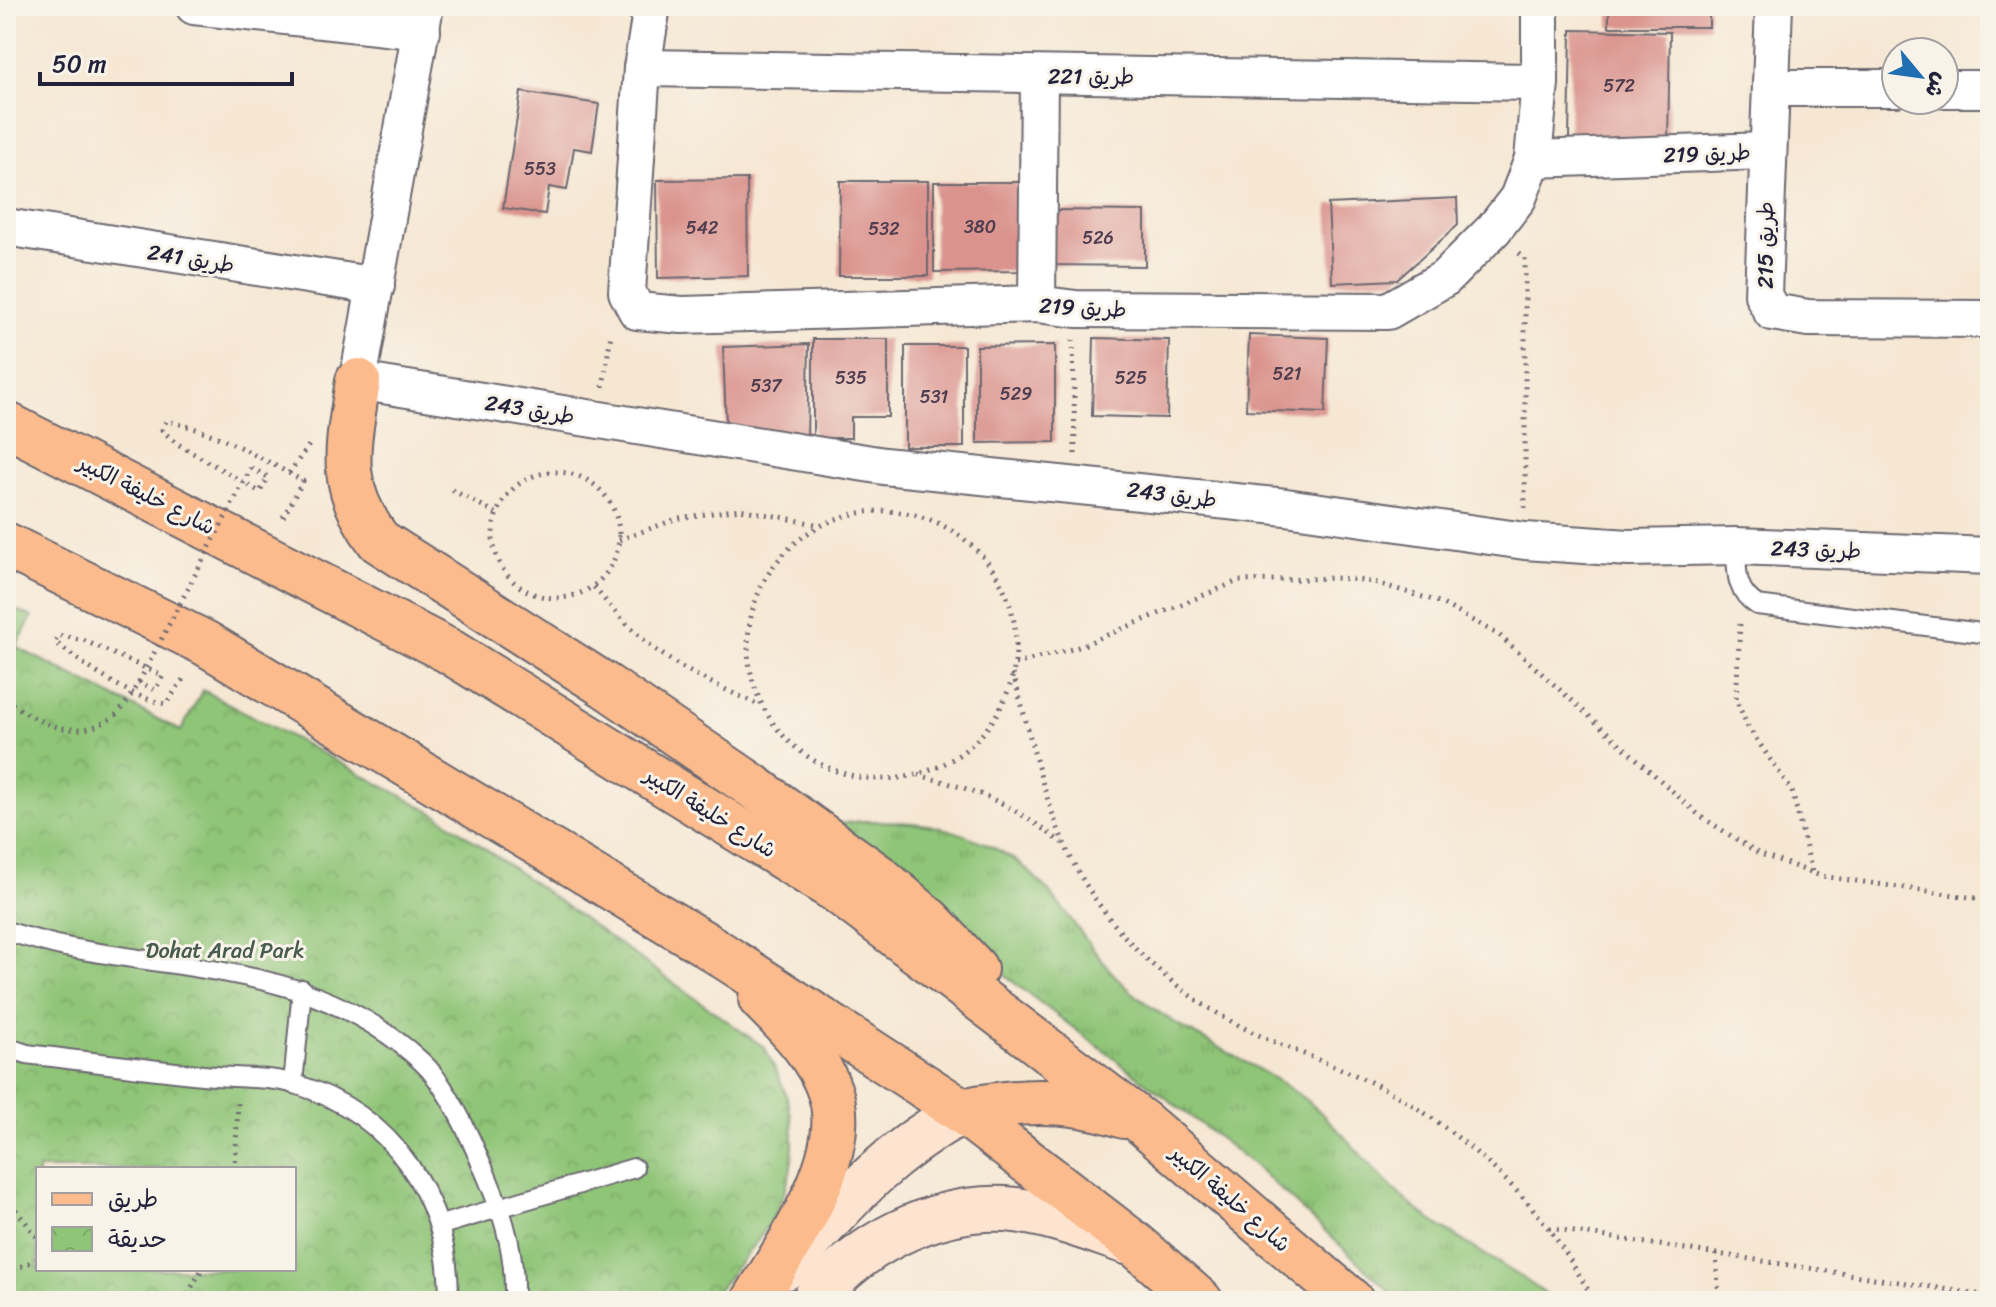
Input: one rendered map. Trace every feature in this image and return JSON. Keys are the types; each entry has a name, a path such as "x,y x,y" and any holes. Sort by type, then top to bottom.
{"main road":[{"path":"358,381 348,452 349,484 359,515 379,541 606,686 879,877 963,954 1016,1026"},
{"name":"شارع خليفة الكبير","path":"6,424 449,651 836,890 1142,1122 1351,1301"},
{"path":"6,545 205,643 705,944 962,1111 1136,1245 1200,1301"},
{"path":"705,944 810,1053 831,1094 832,1146 815,1198 754,1301"},
{"path":"754,1301 872,1173 917,1137 962,1111 1035,1100 1108,1110 1142,1122"},
{"path":"814,1301 852,1263 887,1238 926,1222 958,1214 1006,1209 1056,1219 1136,1245"}],"street":[{"path":"194,6 423,18 358,381"},
{"path":"627,292 642,68 652,6"},
{"path":"1533,159 1540,82 1540,6"},
{"name":"طريق 215","path":"1774,6 1773,88 1766,151 1763,295 1772,312 1808,318 1990,319"},
{"name":"طريق 221","path":"642,68 1039,77 1540,82"},
{"path":"1037,304 1039,77"},
{"path":"1773,88 1880,88"},
{"path":"1960,89 1990,89"},
{"name":"طريق 219","path":"627,292 637,311 668,315 1037,304 1076,309 1388,311 1445,278 1494,229 1518,198 1533,159 1766,151"},
{"name":"طريق 241","path":"6,227 376,286"},
{"name":"طريق 243","path":"358,381 884,466 1076,483 1286,507 1525,541 1629,548 1736,546 1990,556"}],"lane":[{"path":"1736,546 1741,591 1757,605 1887,618 1990,634"},
{"path":"6,931 68,948 246,975 302,989 365,1018 425,1064 466,1128 501,1209 516,1263 514,1301"},
{"path":"293,1084 302,989"},
{"path":"6,1047 27,1054 293,1084 337,1102 377,1127 412,1168 441,1225 449,1301"},
{"path":"441,1225 634,1168"}],"path":[{"path":"1494,229 1525,258 1525,541"},
{"path":"599,420 610,337 627,292"},
{"path":"1076,309 1073,333 1076,483"},
{"path":"6,699 45,726 81,730 115,716 139,682 251,468 268,477 260,492 176,443 162,430 166,421 184,425 303,481 263,553"},
{"path":"557,471 582,477 603,492 616,514 619,540 615,558 594,587 569,598 542,598 517,587 499,566 492,540 496,513 509,491 531,476 557,471"},
{"path":"452,490 496,513"},
{"path":"619,540 679,518 740,509 821,525"},
{"path":"861,512 903,512 943,525 976,549 1002,583 1015,622 1015,664 996,714 969,748 945,764 918,775 872,780 827,769 789,743 761,706 748,656 754,603 780,558 821,525 861,512"},
{"path":"1015,664 1076,648 1238,581 1340,578 1407,590 1470,617 1499,635 1700,816 1758,853 1812,872 1990,900"},
{"path":"594,587 628,629 657,653 677,667 761,706"},
{"path":"1741,591 1736,700 1748,727 1792,791 1812,872"},
{"path":"139,682 155,690 163,676 83,640 58,635 55,642 75,659 149,701 166,704 205,643"},
{"path":"1013,674 1063,844 1108,917 1169,980 1245,1029 1390,1092 1466,1146 1549,1228 1595,1301"},
{"path":"918,775 975,789 1002,801 1063,844"},
{"path":"235,1167 239,1131 237,1078"},
{"path":"6,1197 36,1235"},
{"path":"1549,1228 1990,1296"},
{"path":"1716,1254 1719,1301"},
{"path":"6,1273 36,1260"},
{"path":"184,1301 201,1271"}],"green space":[{"name":"Dohat Arad Park","path":"6,605 32,617 16,647 181,731 203,690 438,815 765,1048 789,1105 793,1136 792,1164 775,1213 708,1301 6,1301"},
{"path":"861,821 916,823 949,830 982,842 1020,864 1054,898 1099,957 1132,992 1175,1023 1290,1088 1324,1116 1409,1203 1555,1301 1400,1301 1252,1163 1017,985 825,826"}],"building":[{"path":"1609,6 1709,6 1709,27 1609,27"},
{"path":"1571,30 1670,32 1668,142 1569,140"},
{"path":"521,92 599,104 592,151 574,148 567,190 549,187 545,214 503,208"},
{"path":"747,179 748,276 658,278 657,180"},
{"path":"840,181 928,181 928,276 839,276"},
{"path":"934,182 1026,182 1025,271 934,272"},
{"path":"1457,198 1458,225 1397,280 1332,283 1328,204"},
{"path":"1052,210 1145,211 1145,266 1051,265"},
{"path":"1249,335 1328,338 1325,413 1246,410"},
{"path":"1094,338 1169,340 1167,418 1092,416"},
{"path":"813,339 888,339 888,417 851,417 851,438 813,438"},
{"path":"809,344 807,438 726,425 723,347"},
{"path":"1055,345 1055,442 977,443 977,346"},
{"path":"905,346 964,346 964,447 905,447"}]}
